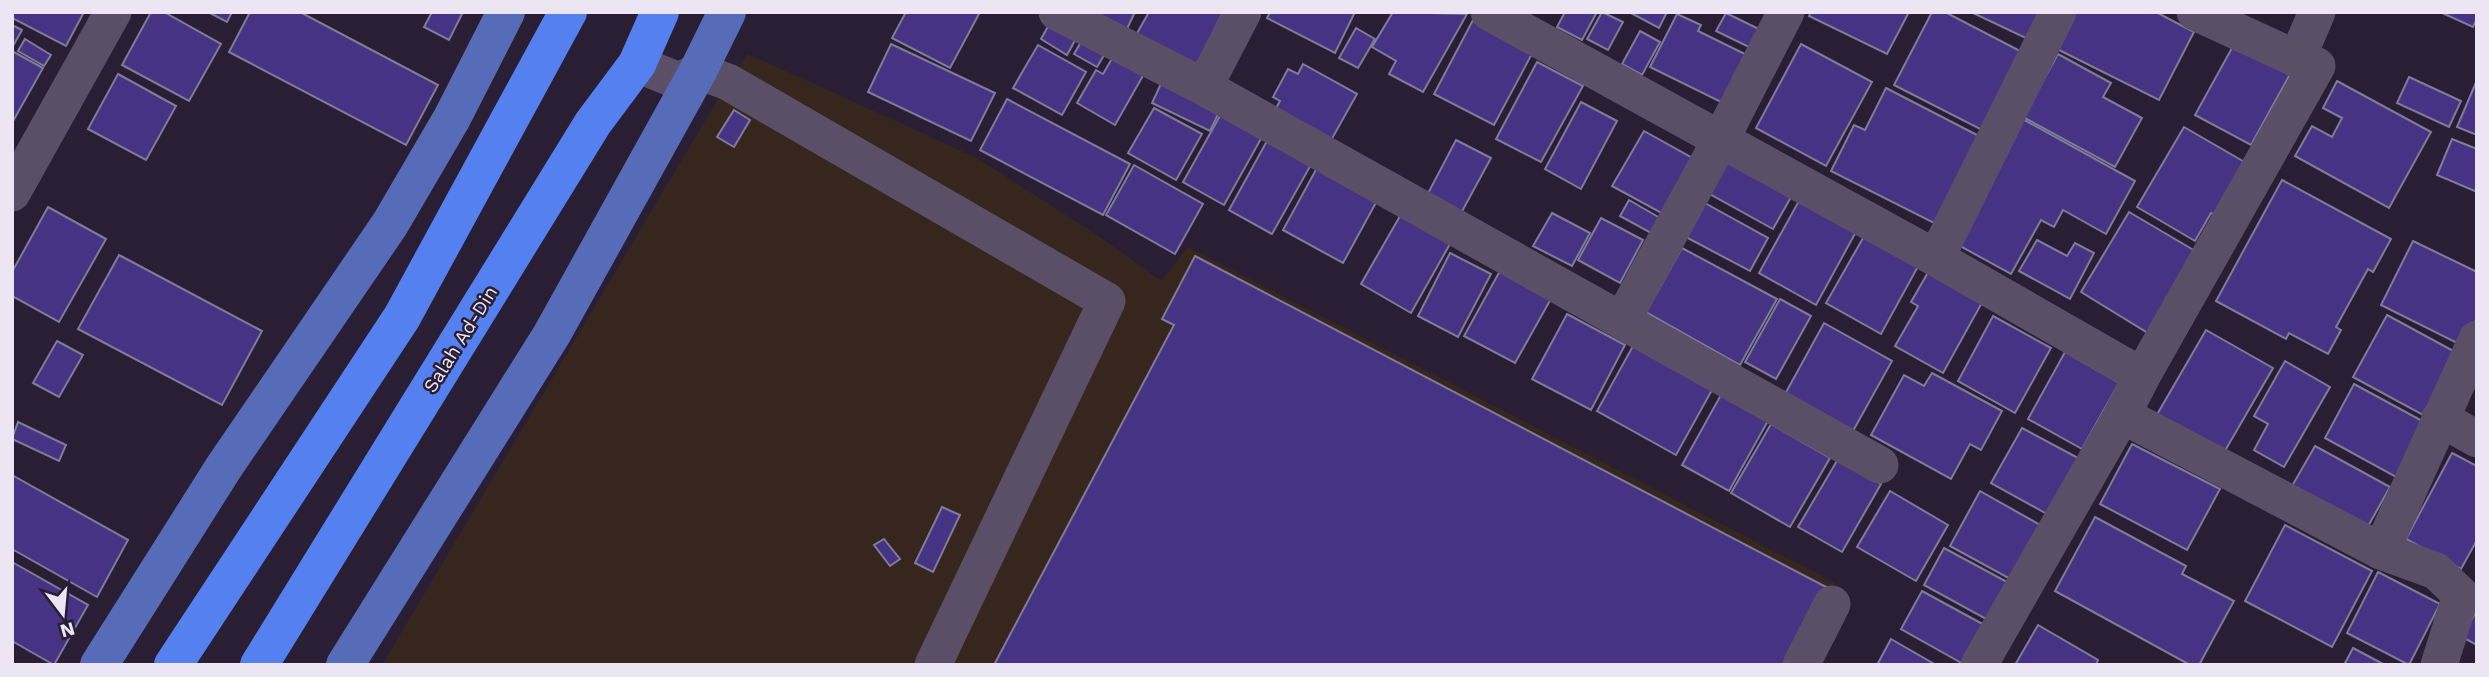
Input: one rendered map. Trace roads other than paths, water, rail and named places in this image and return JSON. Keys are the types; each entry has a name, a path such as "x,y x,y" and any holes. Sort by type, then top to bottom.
{"highway":[{"path":"173,665 402,317 568,12"},
{"name":"Salah Ad-Din","path":"259,665 593,123 637,64 660,12"}],"main road":[{"path":"99,665 225,467 390,224 452,118 506,12"},
{"path":"345,665 552,334 698,71 727,12"}],"street":[{"path":"12,193 113,12"},
{"path":"1057,12 1204,87 1880,465"},
{"path":"1204,87 1242,12"},
{"path":"1489,12 1936,258 2142,376"},
{"path":"1623,319 1721,139 1786,12"},
{"path":"1936,258 2058,12"},
{"path":"1979,665 2317,66 2195,12"},
{"path":"2297,59 2317,12"},
{"path":"637,64 679,81 698,71 728,82 1107,301 933,665"},
{"path":"2381,551 2477,339"},
{"path":"2122,415 2381,551 2436,571 2461,595 2439,665"},
{"path":"2440,418 2477,439"},
{"path":"1801,665 1832,604"}]}
